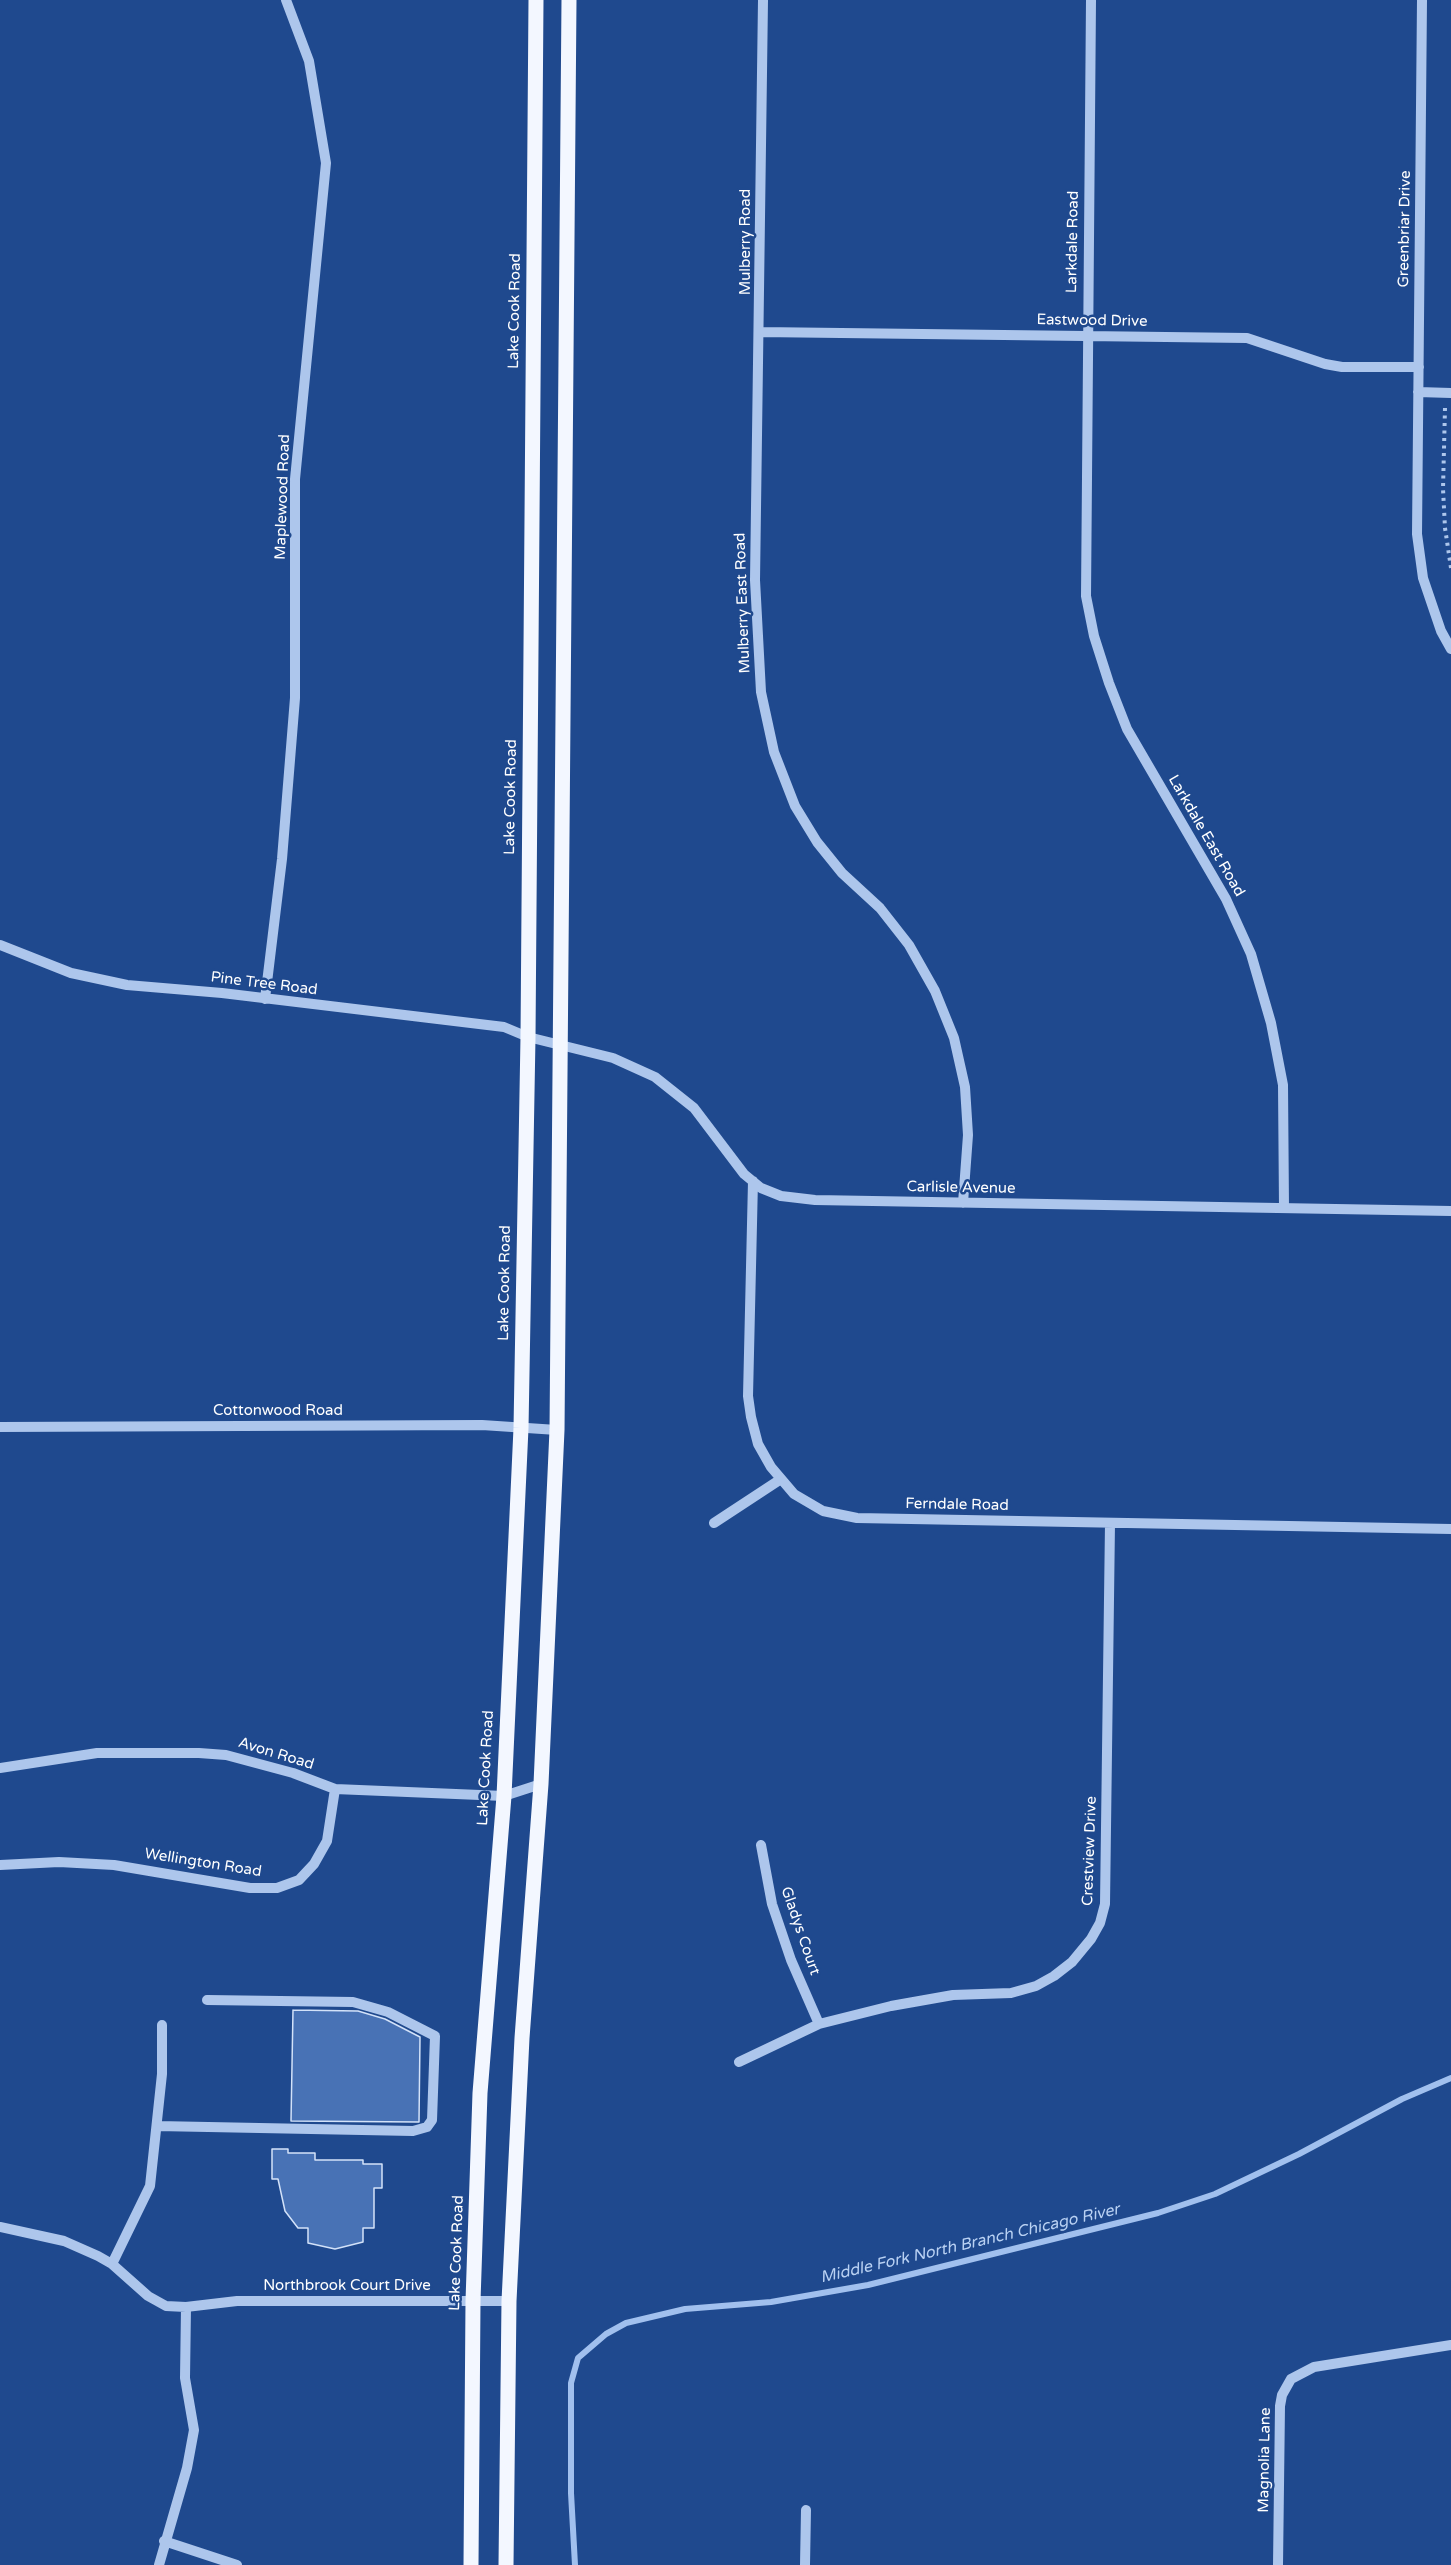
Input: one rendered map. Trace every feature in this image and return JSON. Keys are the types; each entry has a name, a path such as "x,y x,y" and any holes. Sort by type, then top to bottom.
{"main road":[{"name":"Lake Cook Road","path":"471,2565 473,2301 480,2093 504,1796 521,1428 528,1037 536,0"},
{"path":"506,2565 509,2301 522,2037 541,1784 556,1430 562,1045 569,0"}],"street":[{"name":"Maplewood Road","path":"265,999 282,859 295,698 295,479 326,164 309,61 286,0"},
{"name":"Mulberry Road","path":"757,483 763,0"},
{"name":"Larkdale Road","path":"1085,484 1091,0"},
{"name":"Greenbriar Drive","path":"1422,0 1417,534 1423,578 1441,631 1451,649"},
{"name":"Eastwood Drive","path":"760,332 1247,338 1325,364 1342,367 1419,367"},
{"path":"1418,392 1448,393"},
{"name":"Mulberry East Road","path":"757,483 756,631 761,692 774,752 795,807 817,842 842,873 880,908 909,945 935,991 954,1038 965,1087 968,1135 963,1203"},
{"name":"Larkdale East Road","path":"1085,484 1086,596 1094,636 1109,683 1127,729 1226,899 1251,954 1271,1023 1283,1085 1284,1208"},
{"name":"Pine Tree Road","path":"0,945 71,973 127,985 222,993 504,1028 528,1037"},
{"name":"Carlisle Avenue","path":"528,1037 613,1058 655,1077 694,1108 744,1174 781,1196 815,1200 1451,1211"},
{"name":"Ferndale Road","path":"753,1181 748,1395 758,1444 794,1494 823,1511 857,1518 1451,1528"},
{"name":"Cottonwood Road","path":"0,1427 482,1425 556,1430"},
{"path":"714,1523 781,1479"},
{"name":"Crestview Drive","path":"739,2062 819,2024 891,2006 953,1995 1011,1993 1036,1986 1072,1962 1100,1923 1105,1904 1110,1523"},
{"name":"Avon Road","path":"0,1768 97,1753 200,1753 225,1755 293,1773 335,1790 504,1796 541,1784"},
{"name":"Wellington Road","path":"0,1864 58,1862 114,1864 250,1888 277,1888 299,1880 314,1864 327,1841 335,1790"},
{"name":"Gladys Court","path":"761,1845 772,1904 791,1960 819,2024"},
{"path":"157,2126 413,2131 427,2127 432,2120 435,2036 388,2012 353,2002 207,2000"},
{"path":"112,2264 150,2186 157,2126 162,2025"},
{"name":"Northbrook Court Drive","path":"0,2227 64,2241 112,2264 148,2296 166,2306 186,2307 237,2301 509,2301"},
{"path":"159,2565 164,2541 188,2468 194,2430 185,2378 186,2307"},
{"name":"Magnolia Lane","path":"1278,2565 1280,2406 1282,2395 1291,2379 1314,2367 1451,2345"},
{"path":"805,2565 806,2511"},
{"path":"164,2541 237,2565"}],"path":[{"path":"1448,393 1444,454 1445,528 1451,568"},
{"path":"1444,454 1451,458"}],"building":[{"path":"293,2010 358,2011 385,2019 420,2037 419,2122 291,2121"},
{"path":"272,2149 288,2149 288,2153 315,2153 315,2160 363,2160 363,2164 382,2164 382,2188 374,2188 374,2228 363,2228 363,2242 335,2249 308,2243 308,2228 298,2228 285,2211 278,2179 272,2179"}],"waterway":[{"name":"Middle Fork North Branch Chicago River","path":"575,2565 571,2493 571,2383 578,2358 606,2334 626,2323 685,2309 771,2302 868,2285 1158,2213 1215,2194 1299,2154 1402,2099 1451,2078"}]}
